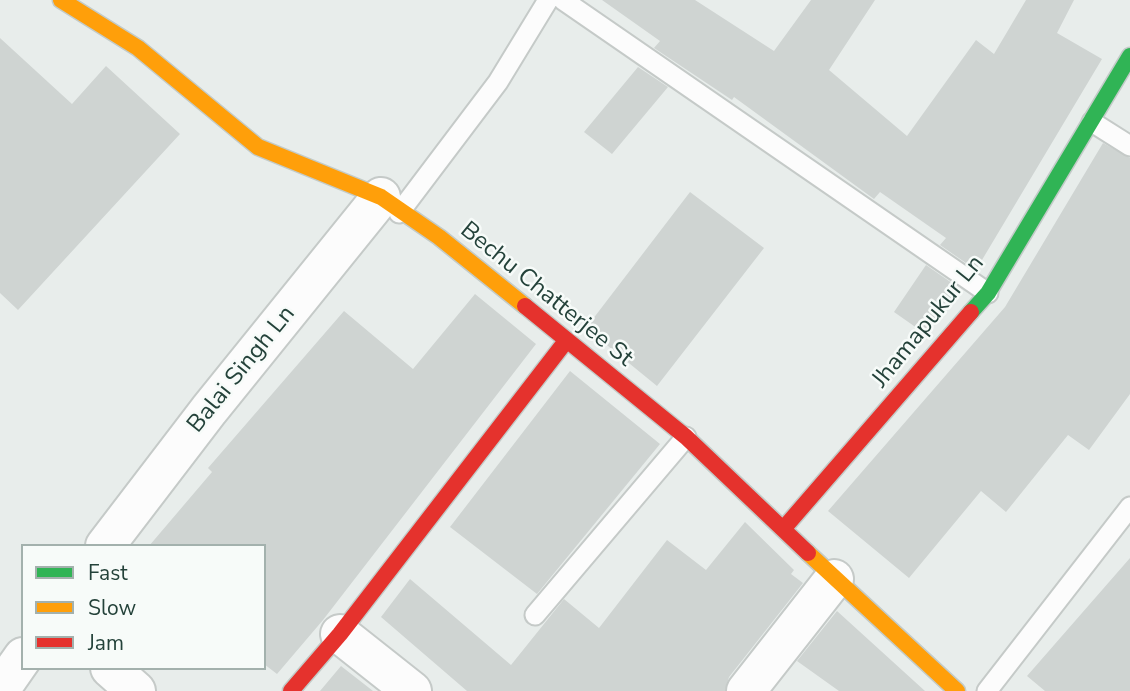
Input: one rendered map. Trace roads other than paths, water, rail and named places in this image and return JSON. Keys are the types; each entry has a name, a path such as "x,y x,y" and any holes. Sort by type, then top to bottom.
{"street":[{"name":"Bechu Chatterjee St","path":"61,0 138,48 257,147 390,205 439,237 686,438 957,691"},
{"name":"Jhamapukur Ln","path":"784,528 988,293 1130,56"},
{"name":"Balai Singh Ln","path":"107,544 209,410 390,205"},
{"path":"291,691 340,634 566,341"},
{"path":"746,691 834,579"},
{"path":"340,634 412,691"},
{"path":"0,690 21,660"},
{"path":"112,670 136,691"}],"lane":[{"path":"390,205 498,82 548,0"},
{"path":"563,0 988,293"},
{"path":"1092,122 1130,146"},
{"path":"535,615 686,438"},
{"path":"987,691 1130,507"}]}
